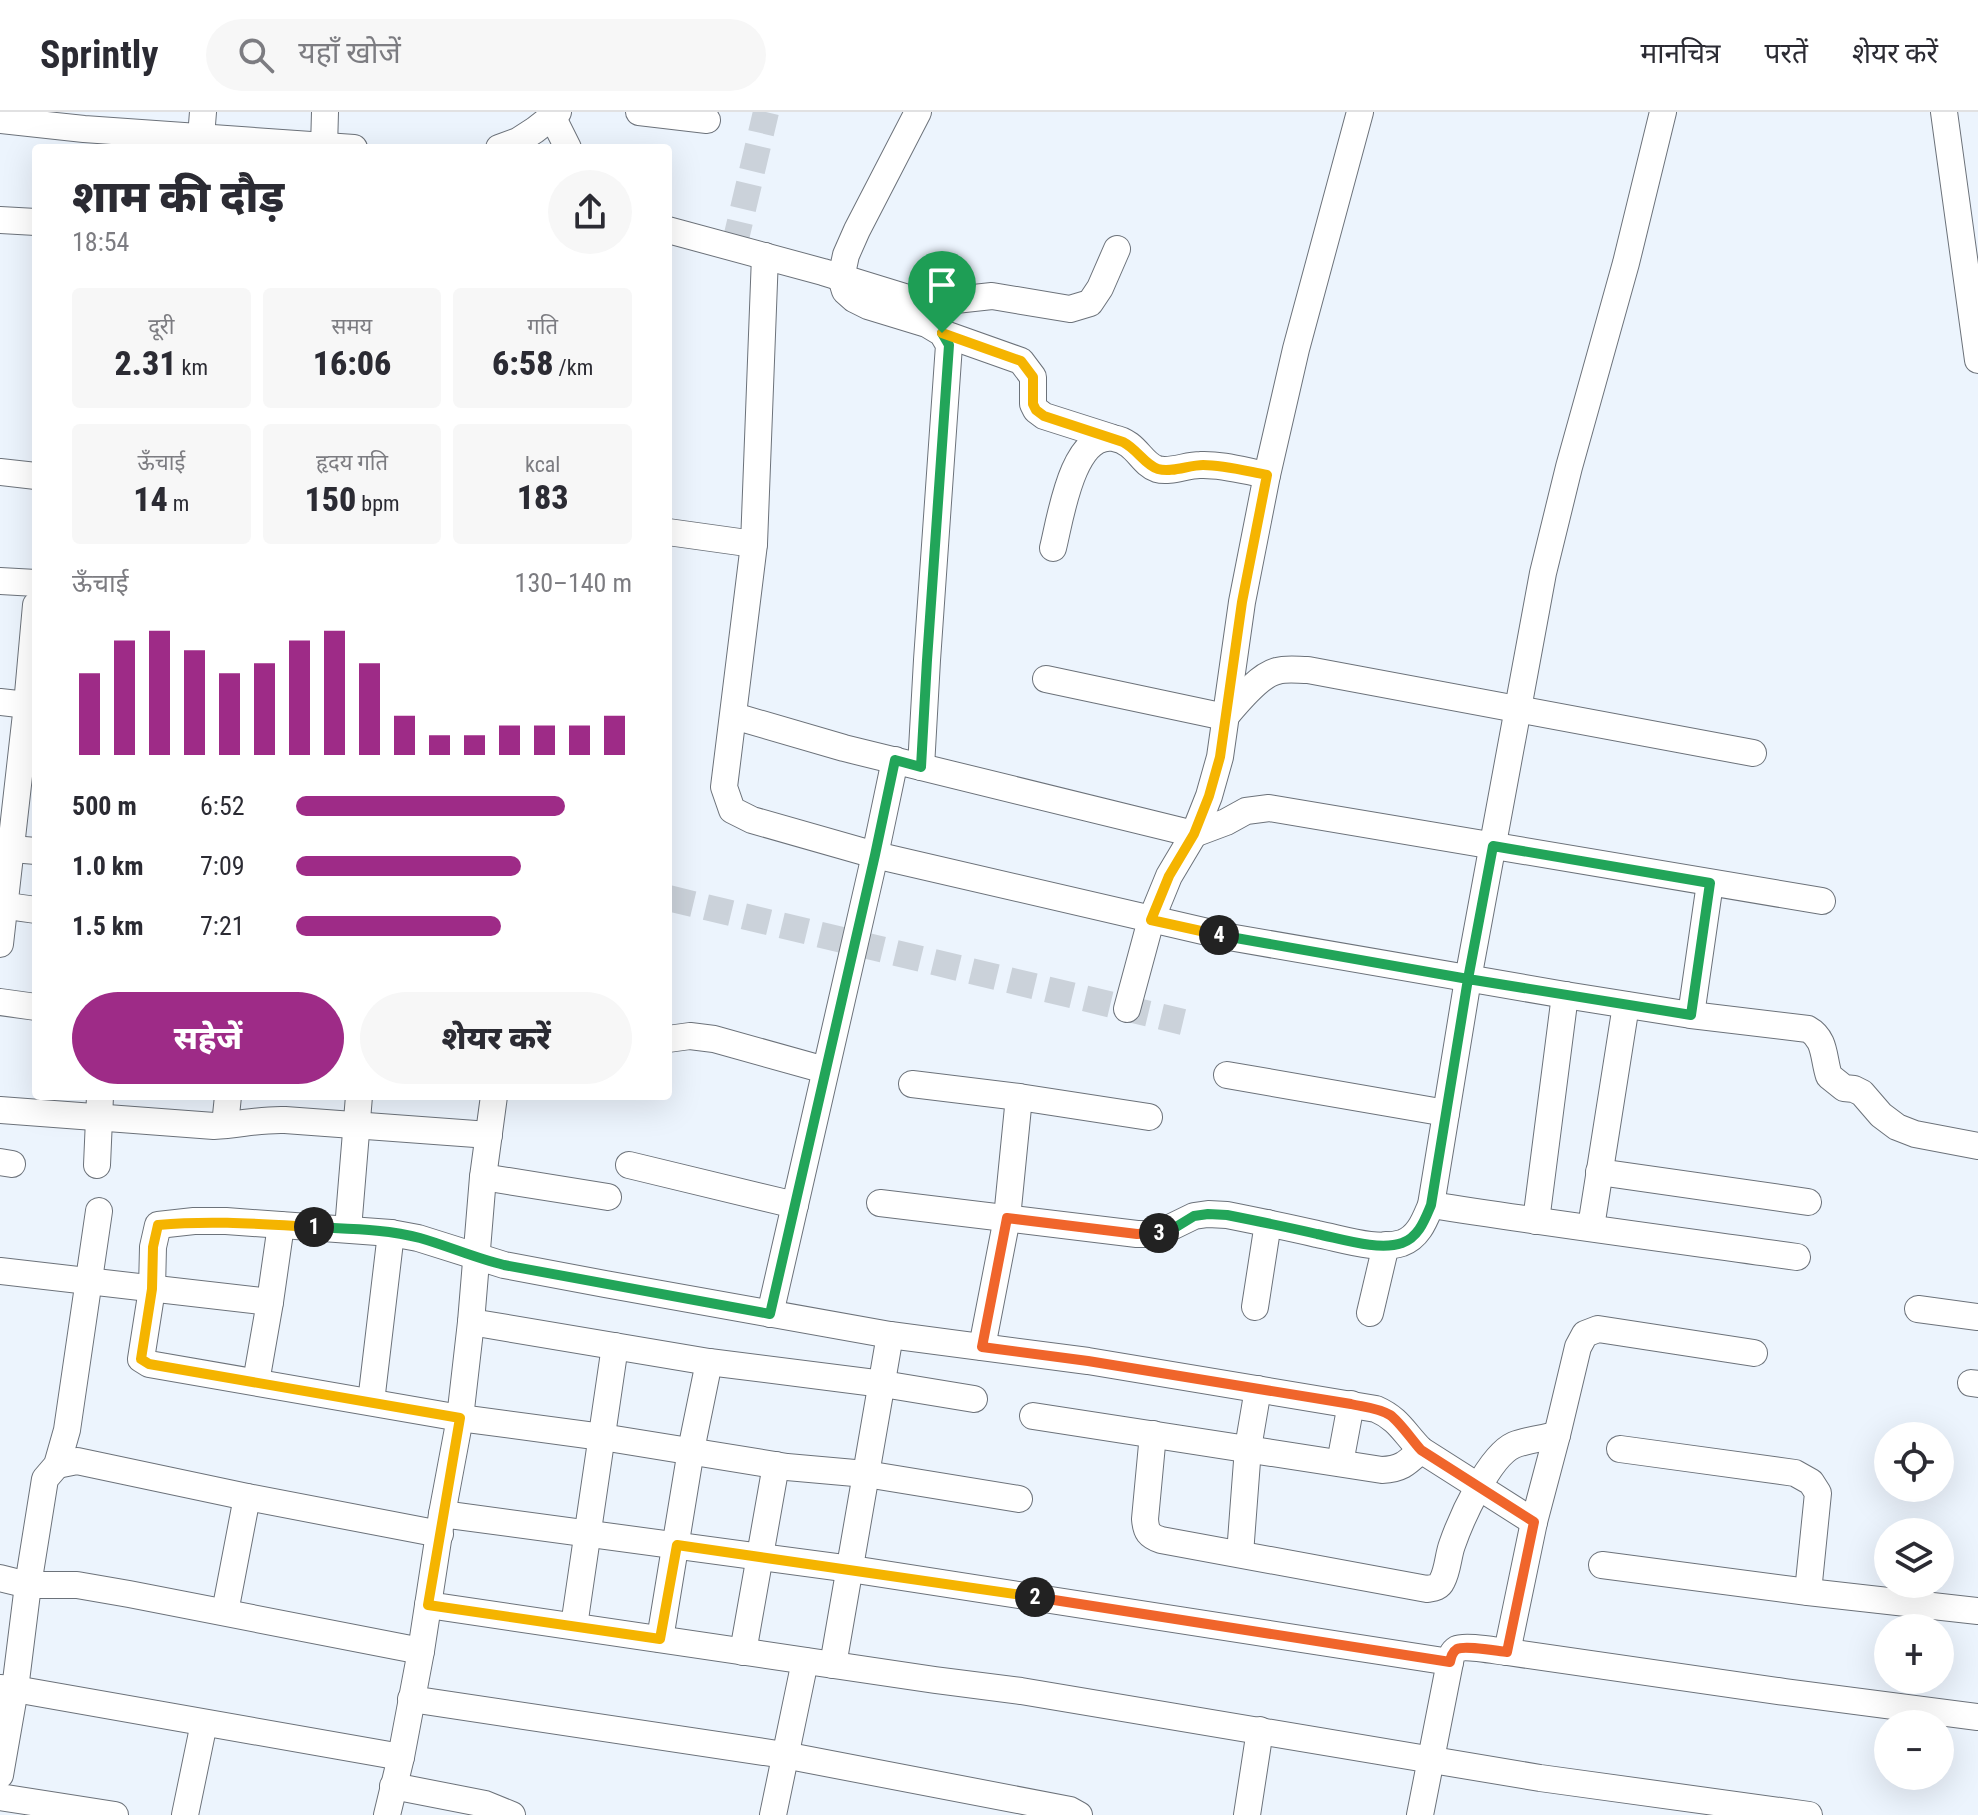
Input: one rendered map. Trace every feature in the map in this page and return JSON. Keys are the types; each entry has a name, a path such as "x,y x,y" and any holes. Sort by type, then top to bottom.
{"street":[{"path":"324,144 325,112"},
{"path":"639,112 707,120"},
{"path":"918,112 846,255 841,278 845,291 868,306 927,324 942,333 1021,361 1033,377 1033,404 1036,410 1044,416 1133,447 1155,469 1220,466 1267,475"},
{"path":"1127,1009 1151,920 1169,876 1194,834 1216,770 1242,602 1267,475 1296,349 1360,112"},
{"path":"880,1203 1137,1234 1157,1234 1194,1216 1227,1215 1386,1245 1403,1243 1414,1236 1424,1223 1431,1205 1468,979 1543,573 1663,112"},
{"path":"1944,112 1969,226 1978,360"},
{"path":"510,144 535,130 554,113 566,144"},
{"path":"0,120 202,125 307,144"},
{"path":"0,220 32,222"},
{"path":"672,231 914,300 937,302 992,296 1070,309 1090,303 1117,249"},
{"path":"765,256 754,544 724,787 732,810 752,820 875,855 1229,937 1626,1005 1808,1029 1818,1035 1822,1043 1829,1076 1844,1088 1862,1093 1881,1115 1897,1127 1915,1134 1978,1146"},
{"path":"921,767 949,345 942,333"},
{"path":"1053,548 1075,467 1089,447 1110,437"},
{"path":"0,472 32,476"},
{"path":"672,533 754,544"},
{"path":"0,581 32,583"},
{"path":"1225,717 1258,682 1273,671 1308,670 1753,753"},
{"path":"1046,679 1225,717"},
{"path":"0,702 32,705 16,849 2,905 0,944"},
{"path":"734,716 921,767 1194,834 1246,811 1269,808 1822,901"},
{"path":"770,1314 895,760"},
{"path":"1691,1015 1710,883"},
{"path":"2,905 32,909"},
{"path":"1536,1221 1565,995"},
{"path":"0,1002 32,1006"},
{"path":"1591,1227 1626,1005"},
{"path":"672,1038 690,1036 714,1039 825,1070"},
{"path":"1227,1075 1446,1113"},
{"path":"912,1084 1149,1117"},
{"path":"982,1347 1007,1218 1019,1097"},
{"path":"225,1125 228,1100"},
{"path":"348,1229 359,1100"},
{"path":"387,1815 421,1651 460,1418 493,1100"},
{"path":"97,1165 100,1106"},
{"path":"0,1110 100,1106 225,1125 261,1119 489,1135"},
{"path":"629,1165 795,1205"},
{"path":"1599,1172 1808,1202"},
{"path":"483,1177 608,1197"},
{"path":"1431,1205 1797,1257"},
{"path":"0,1775 8,1689 45,1479 57,1465 67,1430 99,1211"},
{"path":"1019,1499 866,1474 776,1465 460,1418 149,1364 141,1359 158,1225 205,1221 391,1233 418,1238 477,1258 553,1275 770,1314 890,1335 1088,1361 1376,1409 1391,1415 1421,1450 1534,1522"},
{"path":"1255,1307 1268,1223"},
{"path":"256,1382 281,1225"},
{"path":"371,1402 391,1233"},
{"path":"1370,1313 1386,1245"},
{"path":"0,1271 270,1302"},
{"path":"1918,1309 1978,1317"},
{"path":"471,1322 709,1362 974,1399"},
{"path":"1507,1652 1534,1522 1578,1347 1585,1334 1598,1329 1754,1353"},
{"path":"833,1665 890,1335"},
{"path":"574,1626 615,1346"},
{"path":"660,1639 709,1362"},
{"path":"1240,1554 1248,1448 1258,1389"},
{"path":"1340,1463 1351,1404"},
{"path":"1033,1416 1382,1470 1406,1464 1421,1450"},
{"path":"1153,1434 1145,1519 1146,1531 1152,1537 1427,1589 1437,1588 1442,1582 1462,1520 1496,1460 1514,1445 1557,1435"},
{"path":"1620,1449 1795,1473 1811,1482 1818,1493 1808,1592"},
{"path":"57,1465 77,1461 247,1497 441,1524 588,1533 760,1556 1450,1662"},
{"path":"743,1652 776,1465"},
{"path":"225,1612 247,1497"},
{"path":"1602,1565 1978,1611"},
{"path":"0,1578 28,1585 77,1585 421,1651"},
{"path":"428,1605 1021,1691 1540,1778 1809,1815"},
{"path":"1420,1815 1450,1662 1457,1649 1507,1652 1978,1717"},
{"path":"773,1815 805,1661"},
{"path":"8,1689 401,1757"},
{"path":"411,1699 784,1755 1070,1810 1079,1815"},
{"path":"185,1815 204,1723"},
{"path":"1247,1815 1260,1730"},
{"path":"393,1786 485,1804 512,1815"},
{"path":"0,1797 115,1815"}],"tunnel":[{"path":"734,247 766,112"},
{"path":"672,899 1183,1022"}],"route":[{"path":"942,333 949,345 921,767 895,760 770,1314 504,1265 418,1238 391,1233 194,1221 158,1225 141,1359 149,1364 460,1418 428,1605 660,1639 677,1545 1040,1597 1450,1662 1457,1649 1507,1652 1534,1522 1421,1450 1391,1415 1376,1409 1088,1361 982,1347 1007,1218 1157,1234 1194,1216 1227,1215 1363,1243 1403,1243 1414,1236 1424,1223 1431,1205 1468,979 1493,846 1710,883 1691,1015 1468,979 1229,937 1151,920 1169,876 1194,834 1220,757 1242,602 1267,475 1220,466 1155,469 1133,447 1123,442 1044,416 1036,410 1033,404 1033,377 1021,361 942,333"}]}
